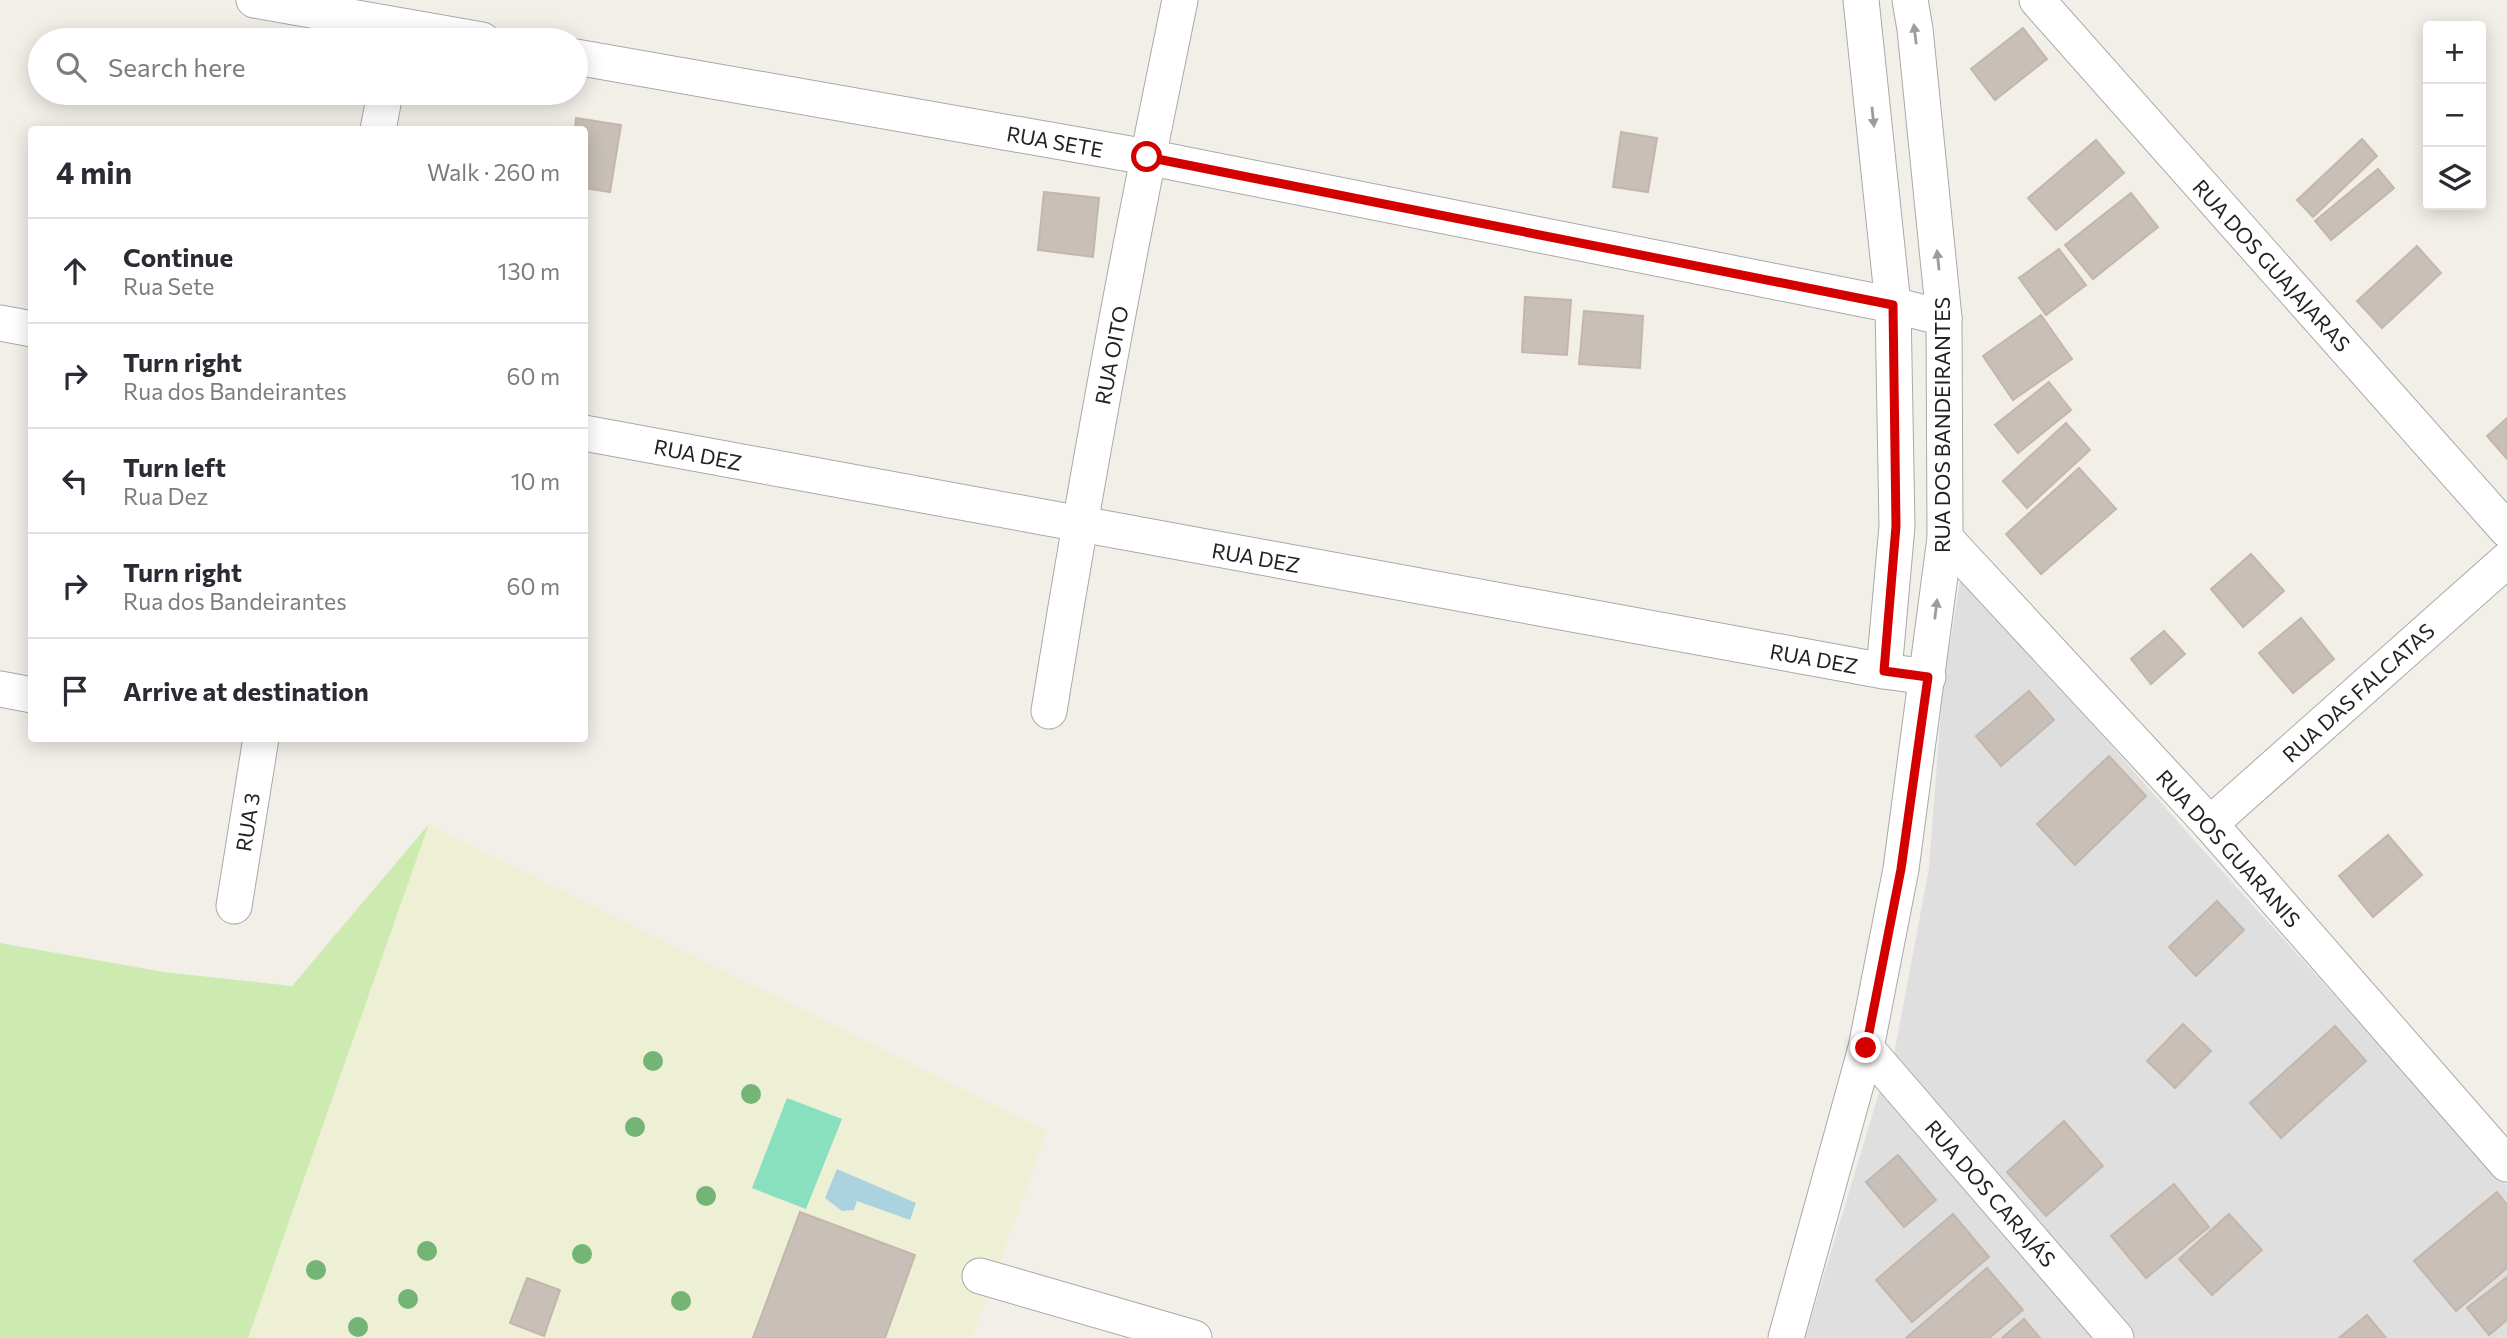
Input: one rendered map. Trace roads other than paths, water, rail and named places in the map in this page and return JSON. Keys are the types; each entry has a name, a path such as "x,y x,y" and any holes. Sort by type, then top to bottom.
{"street":[{"path":"254,0 426,28"},
{"name":"RUA OITO","path":"1049,711 1079,525 1147,157 1180,0"},
{"path":"1861,0 1893,305 1896,526 1884,671"},
{"name":"RUA DOS BANDEIRANTES","path":"1786,1338 1866,1048 1901,869 1945,538 1944,318 1910,0"},
{"name":"RUA DOS GUAJAJARAS","path":"2036,0 2507,530"},
{"name":"RUA SETE","path":"588,59 1147,157 1893,305 1944,318"},
{"path":"379,126 383,105"},
{"path":"0,323 28,328"},
{"name":"RUA DEZ","path":"588,434 1928,677"},
{"name":"RUA DOS GUARANIS","path":"1945,538 2210,824 2507,1164"},
{"name":"RUA DAS FALCATAS","path":"2210,824 2507,560"},
{"path":"0,689 28,694"},
{"name":"RUA 3","path":"234,906 260,742"},
{"name":"RUA DOS CARAJÁS","path":"1866,1048 2116,1338"},
{"path":"980,1276 1194,1338"}],"water":[{"path":"837,1169 916,1203 910,1220 857,1201 854,1210 842,1211 825,1198"}]}
